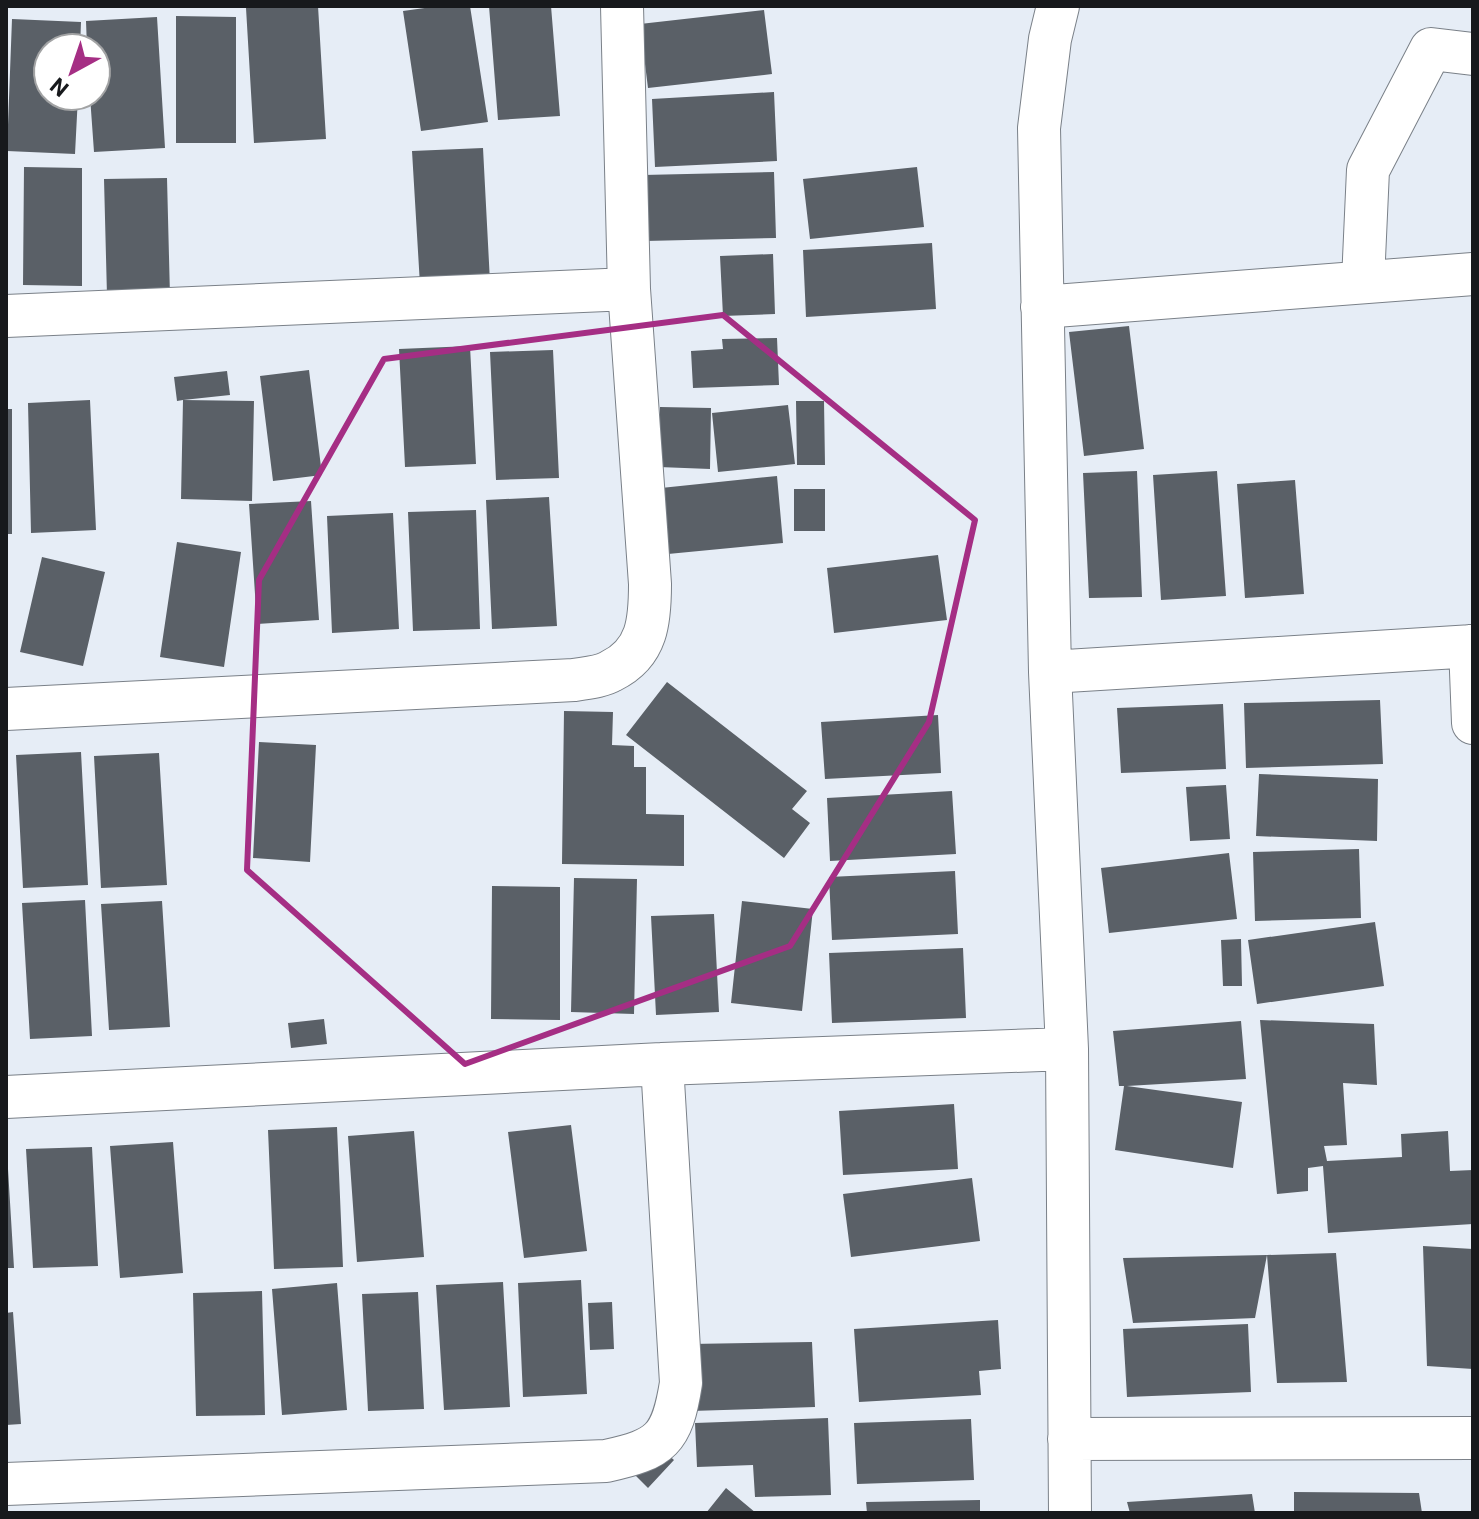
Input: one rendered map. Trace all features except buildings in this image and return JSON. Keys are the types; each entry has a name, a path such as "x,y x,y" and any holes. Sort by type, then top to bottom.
{"street":[{"path":"6,709 574,680 610,672 636,653 650,622 650,584 629,289 622,6"},
{"path":"1058,6 1048,52 1039,128 1050,672 1067,1049 1070,1513"},
{"path":"1363,281 1368,170 1431,49 1473,54"},
{"path":"1042,307 1473,274"},
{"path":"6,316 629,289"},
{"path":"1050,672 1472,646 1473,723"},
{"path":"6,1097 662,1064 1067,1049"},
{"path":"6,1484 606,1461 640,1453 665,1437 676,1414 681,1383 662,1064"},
{"path":"1069,1439 1473,1438"}],"highlighted area":[{"path":"723,315 975,520 929,722 790,946 465,1064 247,870 259,580 384,359"}]}
